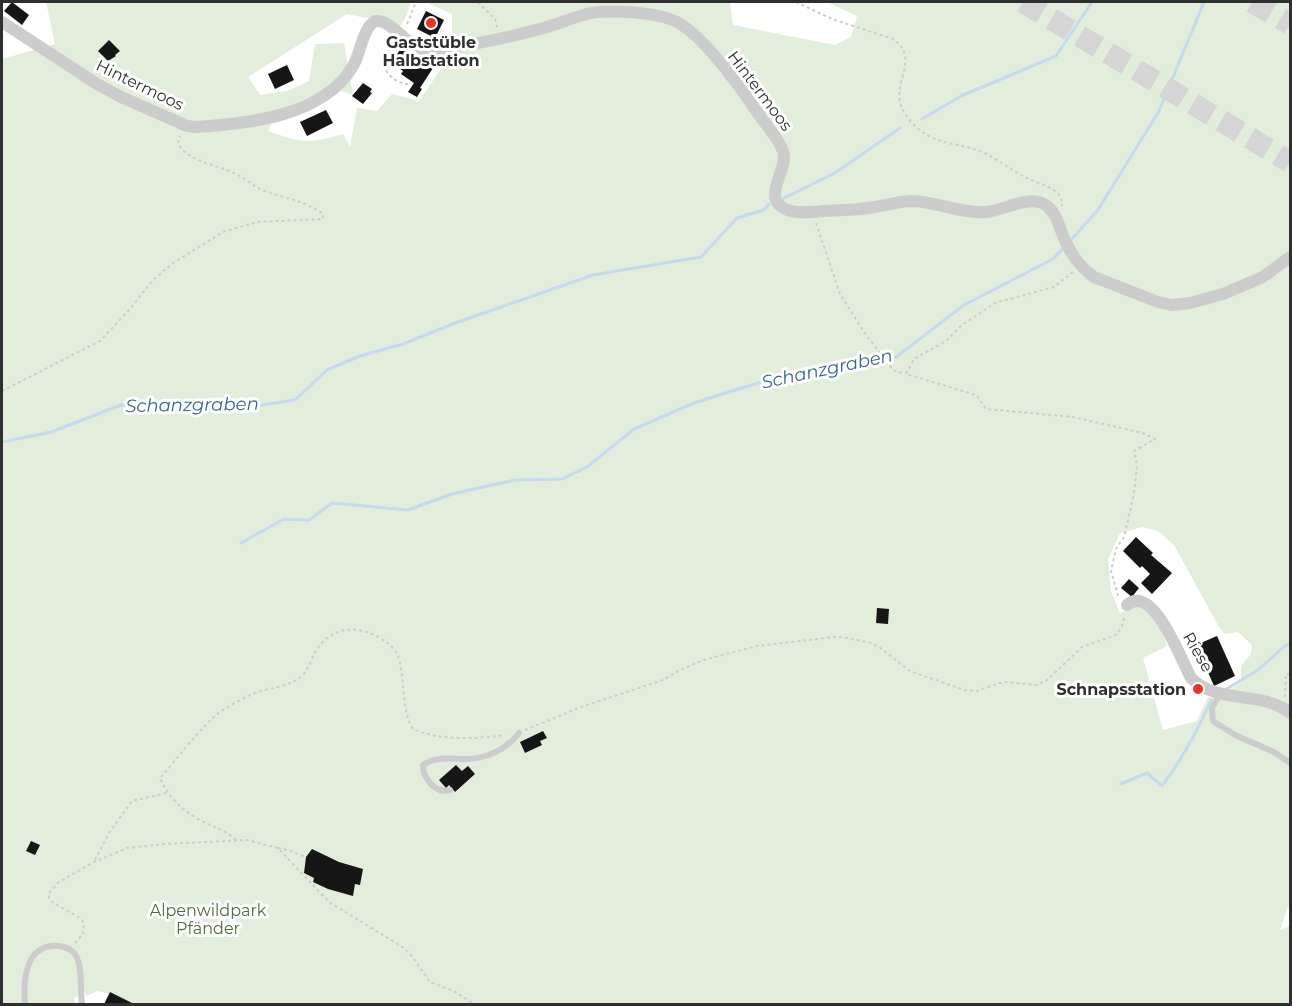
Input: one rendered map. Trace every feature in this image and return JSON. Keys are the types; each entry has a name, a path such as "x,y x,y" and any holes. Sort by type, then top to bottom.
{"street":[{"name":"Hintermoos","path":"2,22 90,80 121,97 187,126 246,123 276,116 327,96 347,76 358,58 368,28 375,21 386,23 408,42 426,51 439,51 542,29 590,14 651,15 678,23 724,67 741,88 783,150 784,164 776,185 776,200 781,207 788,210 811,212 867,208 909,201 924,202 971,213 989,212 1029,202 1046,205 1081,265 1094,277 1158,302 1172,305 1190,303 1223,294 1263,277 1290,257"},
{"name":"Riese","path":"1127,605 1141,601 1158,613 1191,678 1198,685 1220,694 1271,703 1288,711"}],"lane":[{"path":"1220,694 1212,708 1213,721 1235,735 1274,752 1290,763"},
{"path":"450,790 445,792 435,788 423,771 423,765 430,760 468,759 489,755 508,746 519,733"},
{"path":"25,1005 26,969 32,957 48,947 62,946 70,949 79,964 82,1005"}],"path":[{"path":"478,2 495,19 498,29 491,41"},
{"path":"796,2 832,19 893,39 901,44 906,60 900,104 913,124 925,134 941,142 988,154 1023,176 1054,190 1062,201 1061,218 1058,222"},
{"path":"2,391 100,341 153,280 173,262 223,232 256,222 323,219 323,214 307,204 258,188 236,173 206,165 183,151 178,142 187,126"},
{"path":"236,840 223,829 200,820 166,793 160,778 215,716 252,694 298,679 309,669 322,644 337,632 363,629 394,648 401,664 405,706 409,723 413,729 438,736 467,737 519,733 581,708 663,680 703,660 757,646 834,637 848,638 879,647 910,671 964,690 977,691 1007,682 1037,685 1047,680 1082,647 1116,635 1122,626 1127,605 1118,595 1111,571 1116,549 1124,537 1134,494 1137,465 1134,451 1155,440 1143,433 1073,417 1025,411 986,410 976,395 892,369 864,332 840,294 811,212"},
{"path":"906,374 914,359 946,341 971,318 995,303 1054,287 1081,265"},
{"path":"1288,711 1286,674 1290,674"},
{"path":"94,862 109,833 132,801 166,793"},
{"path":"70,949 83,934 84,923 80,918 52,902 49,893 59,882 94,862 127,849 247,840 306,857"},
{"path":"278,848 329,902 404,948 430,982 461,995 474,1005"}],"green space":[{"name":"Alpenwildpark Pfänder","path":"46,2 411,2 400,26 378,15 366,18 347,14 248,77 260,95 287,91 309,81 315,44 344,43 353,95 332,88 277,111 268,131 305,141 343,134 350,147 357,108 377,111 392,94 419,101 447,60 452,43 452,14 426,2 730,2 733,25 835,45 851,37 857,16 827,2 1290,2 1290,901 1280,930 1290,926 1290,1004 132,1004 110,992 109,994 98,991 86,996 85,991 74,998 75,1004 2,1004 2,59 55,44","holes":["1142,527 1158,531 1174,545 1219,627 1225,634 1238,632 1252,645 1251,654 1241,666 1241,682 1218,700 1208,697 1197,721 1163,730 1143,658 1167,646 1158,622 1142,607 1133,607 1120,613 1111,591 1108,559 1120,533"]}],"building":[{"path":"12,2 29,15 22,25 4,11"},
{"path":"426,11 444,20 435,38 417,29"},
{"path":"109,40 120,51 108,61 98,51"},
{"path":"402,47 433,68 417,97 408,92 414,83 401,74 403,71 391,63"},
{"path":"287,65 294,80 275,89 268,74"},
{"path":"363,83 372,89 370,92 372,93 363,104 352,96"},
{"path":"326,110 333,123 307,136 300,122"},
{"path":"1136,537 1153,553 1151,555 1172,573 1152,594 1141,583 1150,574 1142,566 1140,568 1123,551"},
{"path":"1129,579 1139,588 1132,597 1121,588"},
{"path":"877,608 889,609 888,624 876,623"},
{"path":"1217,636 1235,676 1214,686 1196,645"},
{"path":"543,731 547,738 540,741 542,745 525,753 520,742"},
{"path":"456,765 462,771 468,766 475,774 455,792 449,785 446,788 439,780"},
{"path":"31,841 40,845 35,855 26,851"},
{"path":"312,849 339,862 363,869 360,885 355,884 353,896 313,882 314,878 304,873 306,857"},
{"path":"110,992 134,1004 104,1004"}],"waterway":[{"name":"Schanzgraben","path":"922,119 961,96 1056,56 1092,2"},
{"name":"Schanzgraben","path":"1069,242 1098,210 1159,111 1204,2"},
{"name":"Schanzgraben","path":"782,199 835,173 900,128"},
{"name":"Schanzgraben","path":"2,442 51,432 121,405 241,408 295,400 327,370 360,356 403,344 455,323 593,275 701,257 737,218 764,210 769,204"},
{"name":"Schanzgraben","path":"241,543 284,519 309,520 332,503 408,510 452,494 515,480 562,479 587,467 634,429 694,403 774,378 896,357 964,305 1053,259 1064,247"},
{"path":"1225,690 1258,670 1286,645 1290,645"},
{"path":"1121,784 1147,773 1162,786 1189,744 1211,700"}],"tunnel":[{"path":"1023,2 1290,162"},
{"path":"1252,2 1290,24"}],"place":[{"name":"Gaststüble Halbstation","path":"431,23"},
{"name":"Schnapsstation","path":"1198,689"}]}
